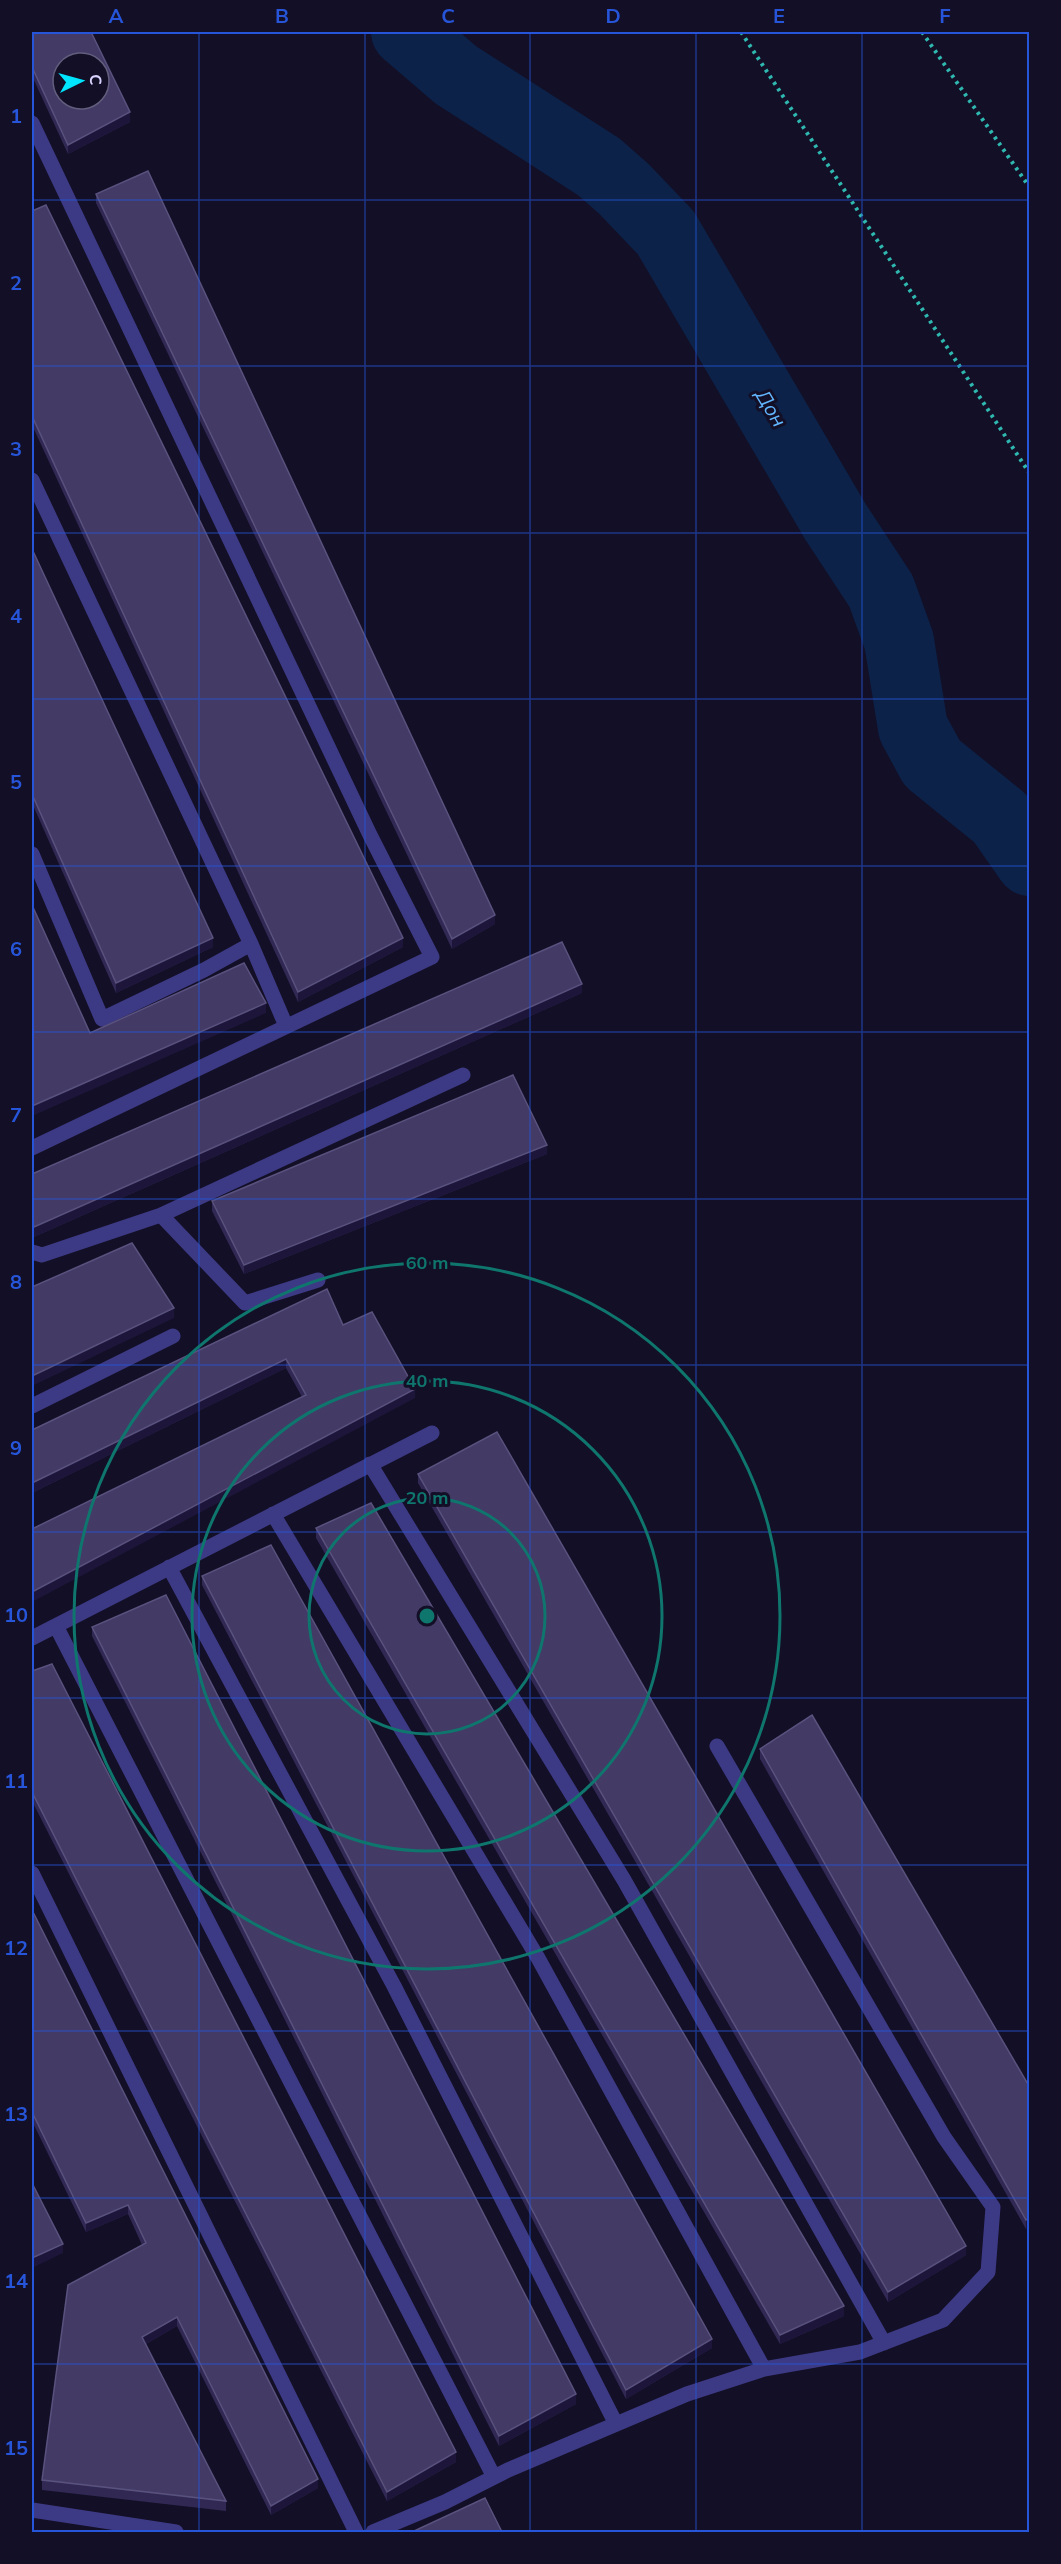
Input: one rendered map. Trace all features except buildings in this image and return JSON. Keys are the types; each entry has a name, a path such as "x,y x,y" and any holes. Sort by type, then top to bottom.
{"lane":[{"path":"32,123 365,824 432,957 32,1148"},
{"path":"32,480 251,944 286,1026"},
{"path":"32,854 102,1019 204,970 251,944"},
{"path":"32,1252 42,1255 161,1215 463,1075"},
{"path":"161,1215 245,1303 318,1280"},
{"path":"32,1406 173,1336"},
{"path":"32,1638 432,1433"},
{"path":"370,1464 624,1880 884,2343"},
{"path":"273,1514 538,1958 765,2368"},
{"path":"169,1567 394,1986 615,2424"},
{"path":"56,1626 494,2477"},
{"path":"373,2532 687,2394 765,2368 860,2352 943,2320 988,2272 993,2207 944,2137 717,1746"},
{"path":"32,1873 356,2532"},
{"path":"32,2510 122,2528 176,2532"}],"path":[{"path":"741,32 1029,474"},
{"path":"922,32 1029,188"}],"waterway":[{"name":"Дон","path":"406,32 456,75 599,167 624,189 666,233 835,521 881,591 899,641 913,728 932,763 1000,818 1030,861"}]}
